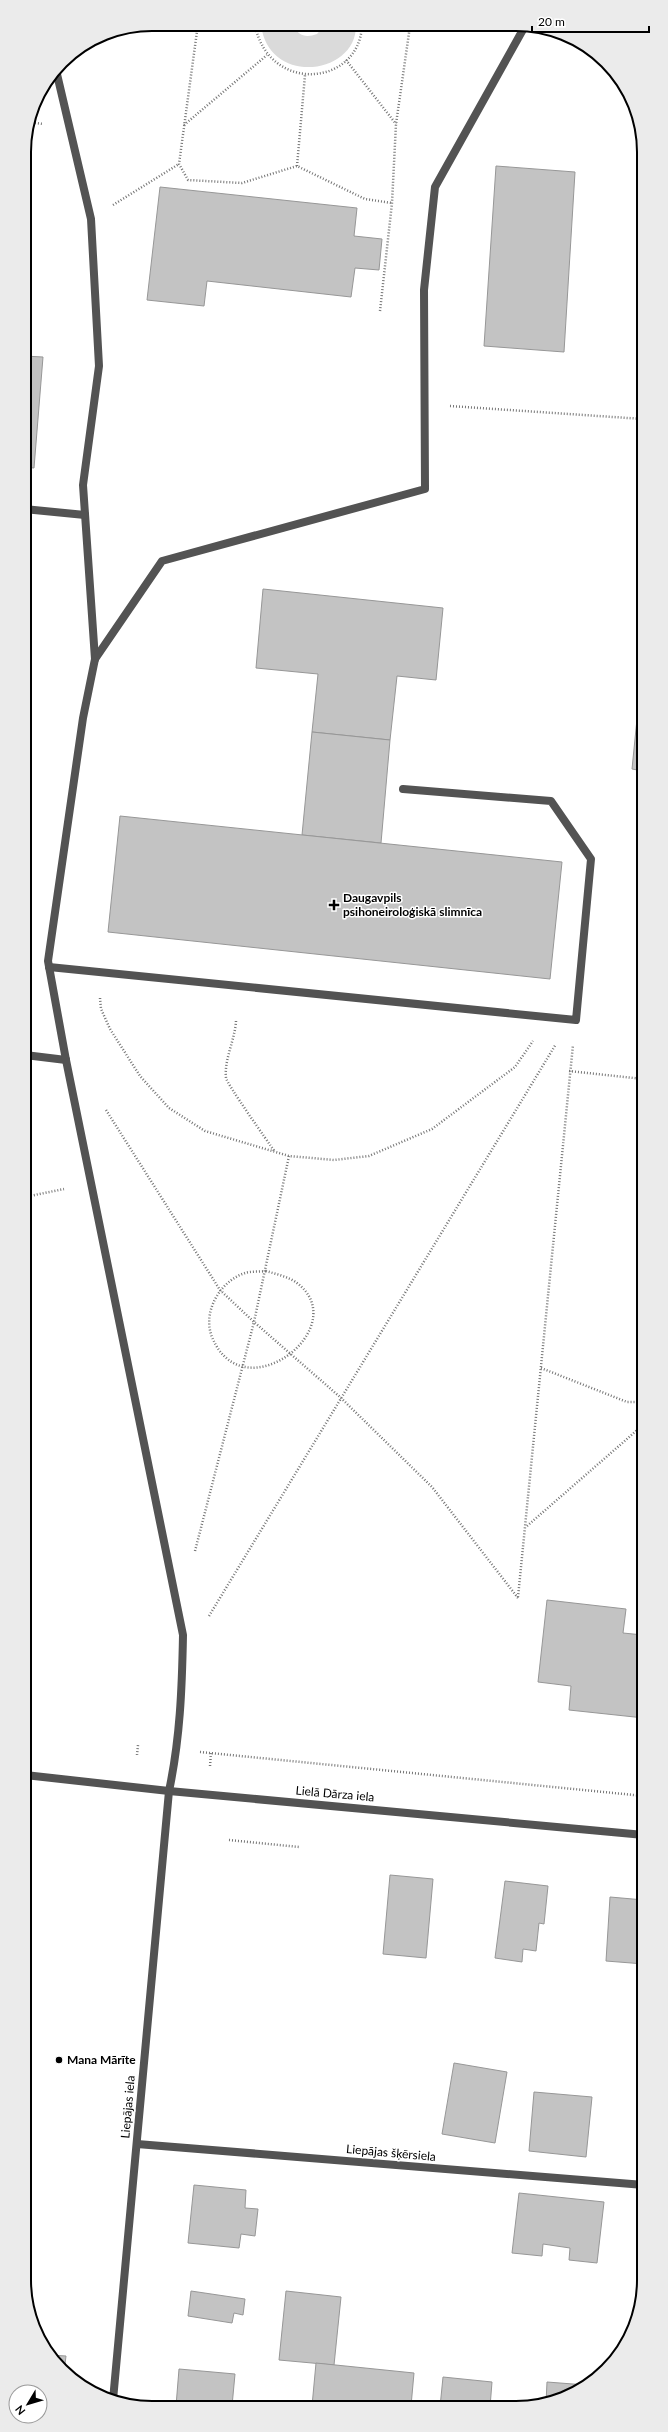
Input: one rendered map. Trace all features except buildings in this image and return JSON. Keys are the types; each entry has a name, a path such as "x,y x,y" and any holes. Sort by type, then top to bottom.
{"street":[{"path":"95,659 162,561 425,489 423,405 424,290 435,187 522,31"},
{"path":"57,76 91,219 99,366 83,485 95,659"},
{"path":"31,510 84,515"},
{"name":"Liepājas iela","path":"95,659 82,718 49,967 66,1060 183,1635 182,1704 177,1750 169,1791 114,2395"},
{"path":"49,967 574,1020 591,859 551,801 404,789"},
{"path":"31,1056 66,1060"},
{"name":"Lielā Dārza iela","path":"31,1776 169,1791 637,1834"},
{"name":"Liepājas šķērsiela","path":"137,2144 637,2184"}],"path":[{"path":"197,31 179,164 188,180 242,183 297,166 365,199 392,203"},
{"path":"256,31 258,40 267,55 278,65 305,75 320,74 334,69 346,60 357,47 361,31"},
{"path":"380,311 392,203 396,124 409,31"},
{"path":"184,126 267,55"},
{"path":"346,60 396,124"},
{"path":"297,166 305,75"},
{"path":"91,219 179,164"},
{"path":"423,405 637,419"},
{"path":"99,992 101,1009 110,1029 140,1076 169,1108 205,1131 275,1153 289,1156 334,1160 369,1156 432,1129 515,1067 550,1018"},
{"path":"106,1110 220,1290 254,1322 340,1397 432,1487 518,1598 574,1020"},
{"path":"209,1616 340,1397 574,1020"},
{"path":"236,1021 235,1034 228,1057 226,1079 275,1153"},
{"path":"569,1071 637,1078"},
{"path":"195,1551 254,1322 266,1271 289,1156"},
{"path":"31,1196 64,1189"},
{"path":"266,1271 296,1282 307,1292 312,1306 313,1324 304,1342 291,1353 265,1366 242,1368 232,1363 219,1351 211,1336 210,1318 213,1304 220,1290 231,1280 245,1273 266,1271"},
{"path":"541,1368 627,1402 637,1402"},
{"path":"526,1527 637,1430"},
{"path":"137,1755 138,1745"},
{"path":"202,1752 637,1795"},
{"path":"210,1766 211,1753"},
{"path":"229,1840 299,1847"}],"shaded area":[{"path":"263,31 296,31 300,34 309,36 317,34 320,31 355,31 353,42 343,55 328,63 312,67 295,65 279,58 267,45"}],"place":[{"name":"Daugavpils psihoneiroloģiskā slimnīca","path":"334,905"},
{"name":"Mana Mārīte","path":"59,2060"}]}
